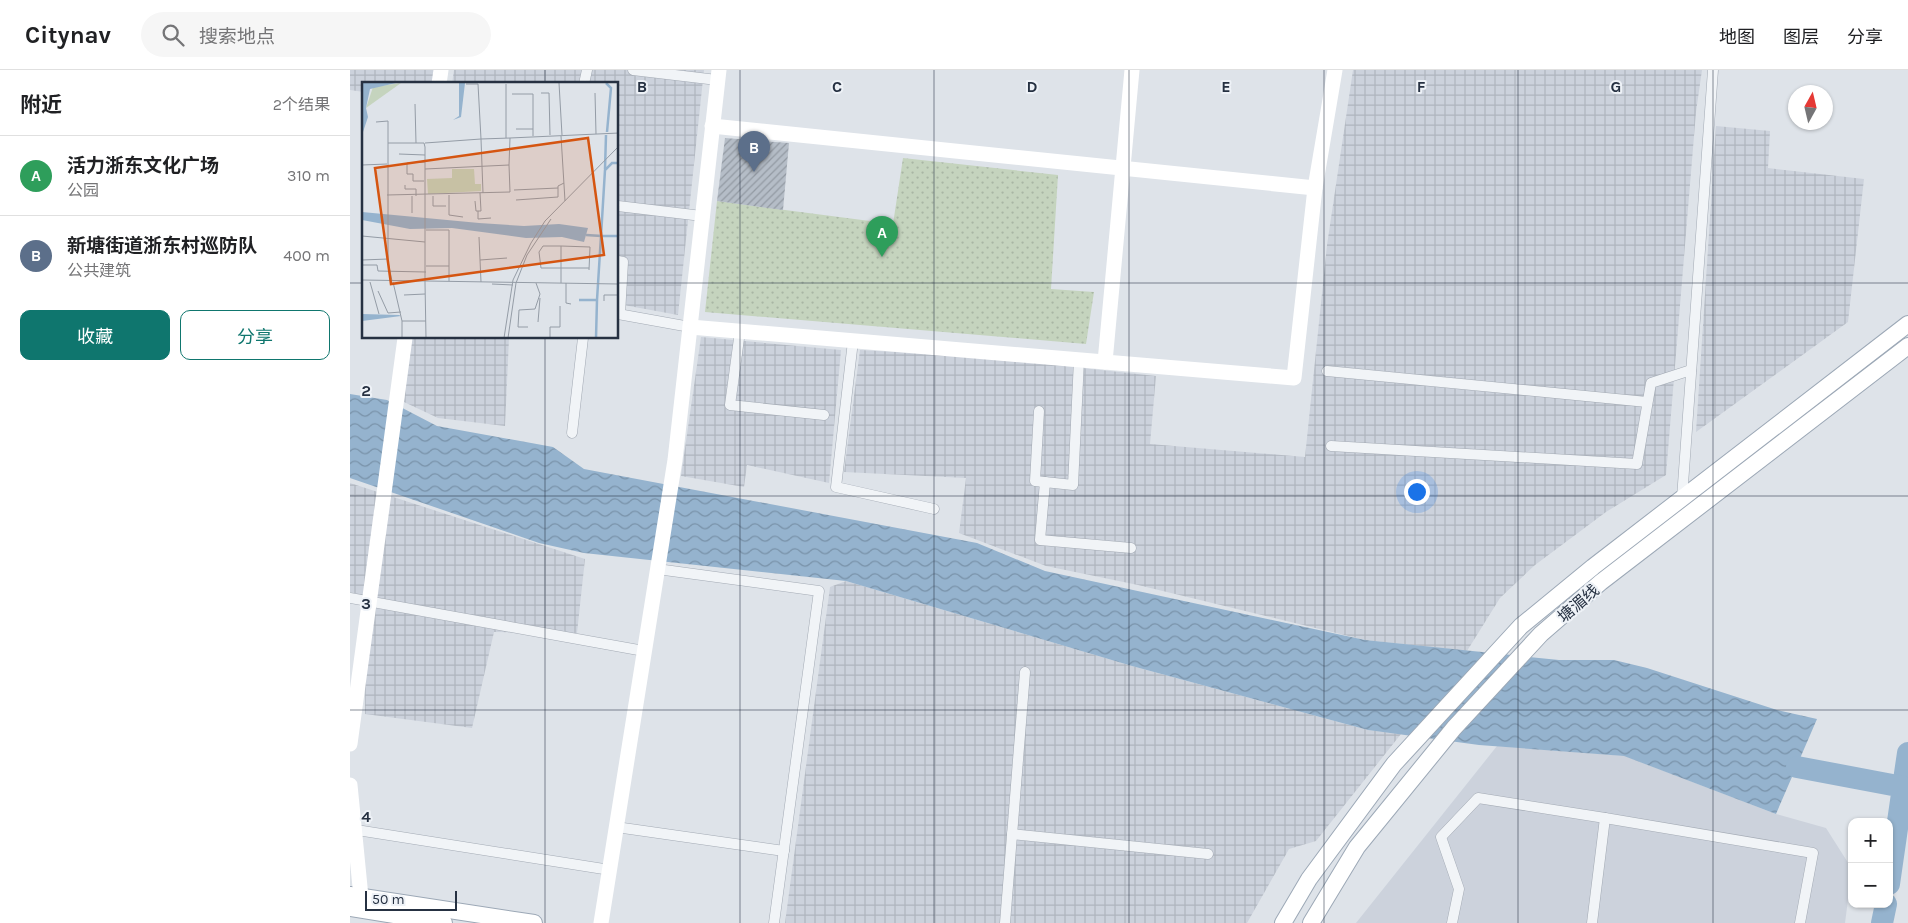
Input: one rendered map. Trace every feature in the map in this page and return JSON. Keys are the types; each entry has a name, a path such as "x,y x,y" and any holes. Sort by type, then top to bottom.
{"main road":[{"path":"1283,923 1309,879 1394,764 1522,626 1593,567 1908,324"},
{"name":"塘湄线","path":"1312,923 1357,847 1454,728 1541,634 1601,582 1908,346"},
{"path":"359,907 444,923"},
{"path":"359,907 534,923"}],"street":[{"path":"601,923 675,460 718,75 633,70"},
{"path":"1105,362 1132,70"},
{"path":"619,261 623,262 619,314 690,327 1294,378 1316,188 1335,70"},
{"path":"1682,498 1713,70"},
{"path":"712,126 1316,188"},
{"path":"619,206 702,216"},
{"path":"740,331 730,405 824,415"},
{"path":"350,739 405,339"},
{"path":"572,433 583,339"},
{"path":"854,341 836,487 934,509"},
{"path":"1039,411 1035,481 1073,484 1079,360"},
{"path":"1331,446 1636,464 1651,383 1691,370"},
{"path":"1326,371 1647,402"},
{"path":"1045,482 1040,540 1131,548"},
{"path":"657,570 819,591 774,923"},
{"path":"350,598 644,651"},
{"path":"1005,923 1026,672"},
{"path":"350,785 359,907"},
{"path":"1452,923 1459,889 1441,837 1478,798 1813,853 1800,923"},
{"path":"1592,923 1605,818"},
{"path":"616,827 784,851"},
{"path":"352,829 610,870"},
{"path":"1012,834 1208,854"}],"shaded area":[{"path":"350,70 440,70 437,82 362,82 362,92 350,90"},
{"path":"454,70 704,70 678,315 619,304 619,82 452,82"},
{"path":"1353,70 1702,70 1696,112 1666,475 1606,512 1535,565 1500,598 1467,651 1365,640 1138,585 1046,566 959,533 966,478 844,472 860,350 982,357 1156,376 1150,444 1305,457 1327,245"},
{"path":"1716,126 1770,131 1768,168 1864,179 1848,322 1696,432"},
{"path":"701,337 841,350 829,483 747,465 744,487 681,476"},
{"path":"412,339 509,339 505,426 438,418 404,402"},
{"path":"350,483 585,559 577,633 494,632 472,728 365,714 364,596 350,592"},
{"path":"846,581 1132,666 1368,730 1401,734 1316,841 1289,849 1247,923 785,923 830,587"},
{"path":"1497,746 1625,756 1776,814 1826,828 1848,863 1848,900 1845,923 1356,923"}],"green space":[{"path":"903,158 1058,175 1051,289 1094,292 1086,344 705,312 717,201 893,224"}],"water":[{"path":"350,394 387,400 437,426 553,447 584,469 977,543 1045,571 1365,640 1559,660 1614,660 1647,668 1777,710 1817,719 1776,814 1624,756 1479,745 1368,730 1132,666 846,581 584,553 539,543 350,478"}],"building":[{"path":"725,138 789,143 783,210 717,201"}],"waterway":[{"path":"1908,753 1903,787 1908,788"},
{"path":"1797,767 1903,787 1892,863"},
{"path":"1882,923 1885,908"}],"place":[{"name":"新塘街道浙东村巡防队","path":"754,172"},
{"name":"活力浙东文化广场","path":"882,257"}]}
